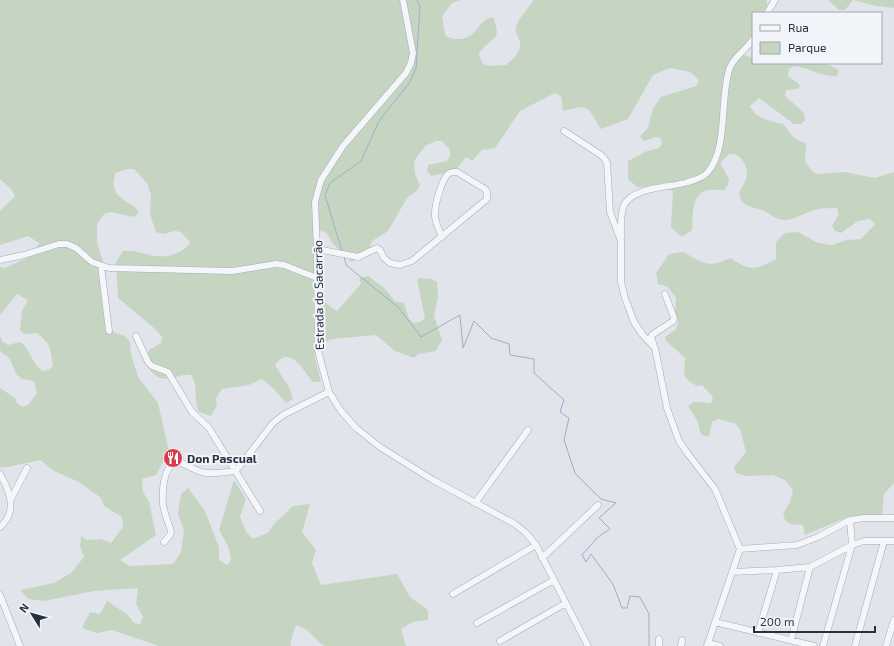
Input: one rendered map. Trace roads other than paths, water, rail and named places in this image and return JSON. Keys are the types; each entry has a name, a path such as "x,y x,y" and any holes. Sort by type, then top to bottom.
{"street":[{"name":"Estrada do Sacarrão","path":"403,0 413,53 411,63 406,73 343,146 322,180 315,202 318,352 329,392 340,411 356,428 380,447 433,480 515,524 536,545 588,646"},
{"path":"768,12 775,0"},
{"path":"655,348 642,334 634,322 621,282 622,214 624,206 628,199 637,193 683,184 700,178 712,167 720,139 731,66 752,40"},
{"path":"564,131 604,158 606,163 610,212 621,241"},
{"path":"317,249 358,257 377,248 380,250 384,258 390,263 400,265 412,262 442,237 487,199 487,192 485,189 457,172 447,174 437,201 435,213 436,224 442,237"},
{"path":"0,260 59,244 67,244 76,248 92,262 109,268 232,271 276,264 284,265 317,278"},
{"path":"101,266 109,331"},
{"path":"665,294 674,318 651,337 655,348 667,408 679,440 715,489 740,549 707,645 720,646"},
{"path":"136,336 148,362 152,366 168,372 192,412 209,428 260,511"},
{"path":"164,542 170,535 171,531 163,504 164,484 167,470 171,464 176,461 182,462 206,473 236,471 273,423 283,415 329,392"},
{"path":"475,503 528,430"},
{"path":"11,499 27,468"},
{"path":"0,474 11,499 11,507 8,517 5,523 0,527"},
{"path":"542,558 598,505"},
{"path":"740,549 802,544 850,520 864,518 894,518"},
{"path":"823,646 852,545 850,520"},
{"path":"732,572 810,567 852,545 864,541 894,541"},
{"path":"855,646 884,541"},
{"path":"453,594 536,545"},
{"path":"791,640 810,567"},
{"path":"758,632 777,570"},
{"path":"477,623 554,580"},
{"path":"0,595 2,607 19,645 12,646"},
{"path":"500,641 566,603"},
{"path":"886,646 894,620"},
{"path":"715,622 814,646"},
{"path":"659,638 659,646"}],"waterway":[{"path":"342,251 325,195 330,183 361,161 379,121 410,82 416,68 420,7 417,0"},
{"path":"344,256 346,265 399,308 421,337 460,315 463,348 474,321 491,338 509,344 510,355 534,359 534,373 564,400 560,412 569,418 564,440 575,473 601,499 616,503 599,518 610,529 598,537 582,555 586,562 591,554 613,584 622,608 627,608 630,596 640,597 649,614 649,646"}],"place":[{"name":"Don Pascual","path":"173,458"}]}
